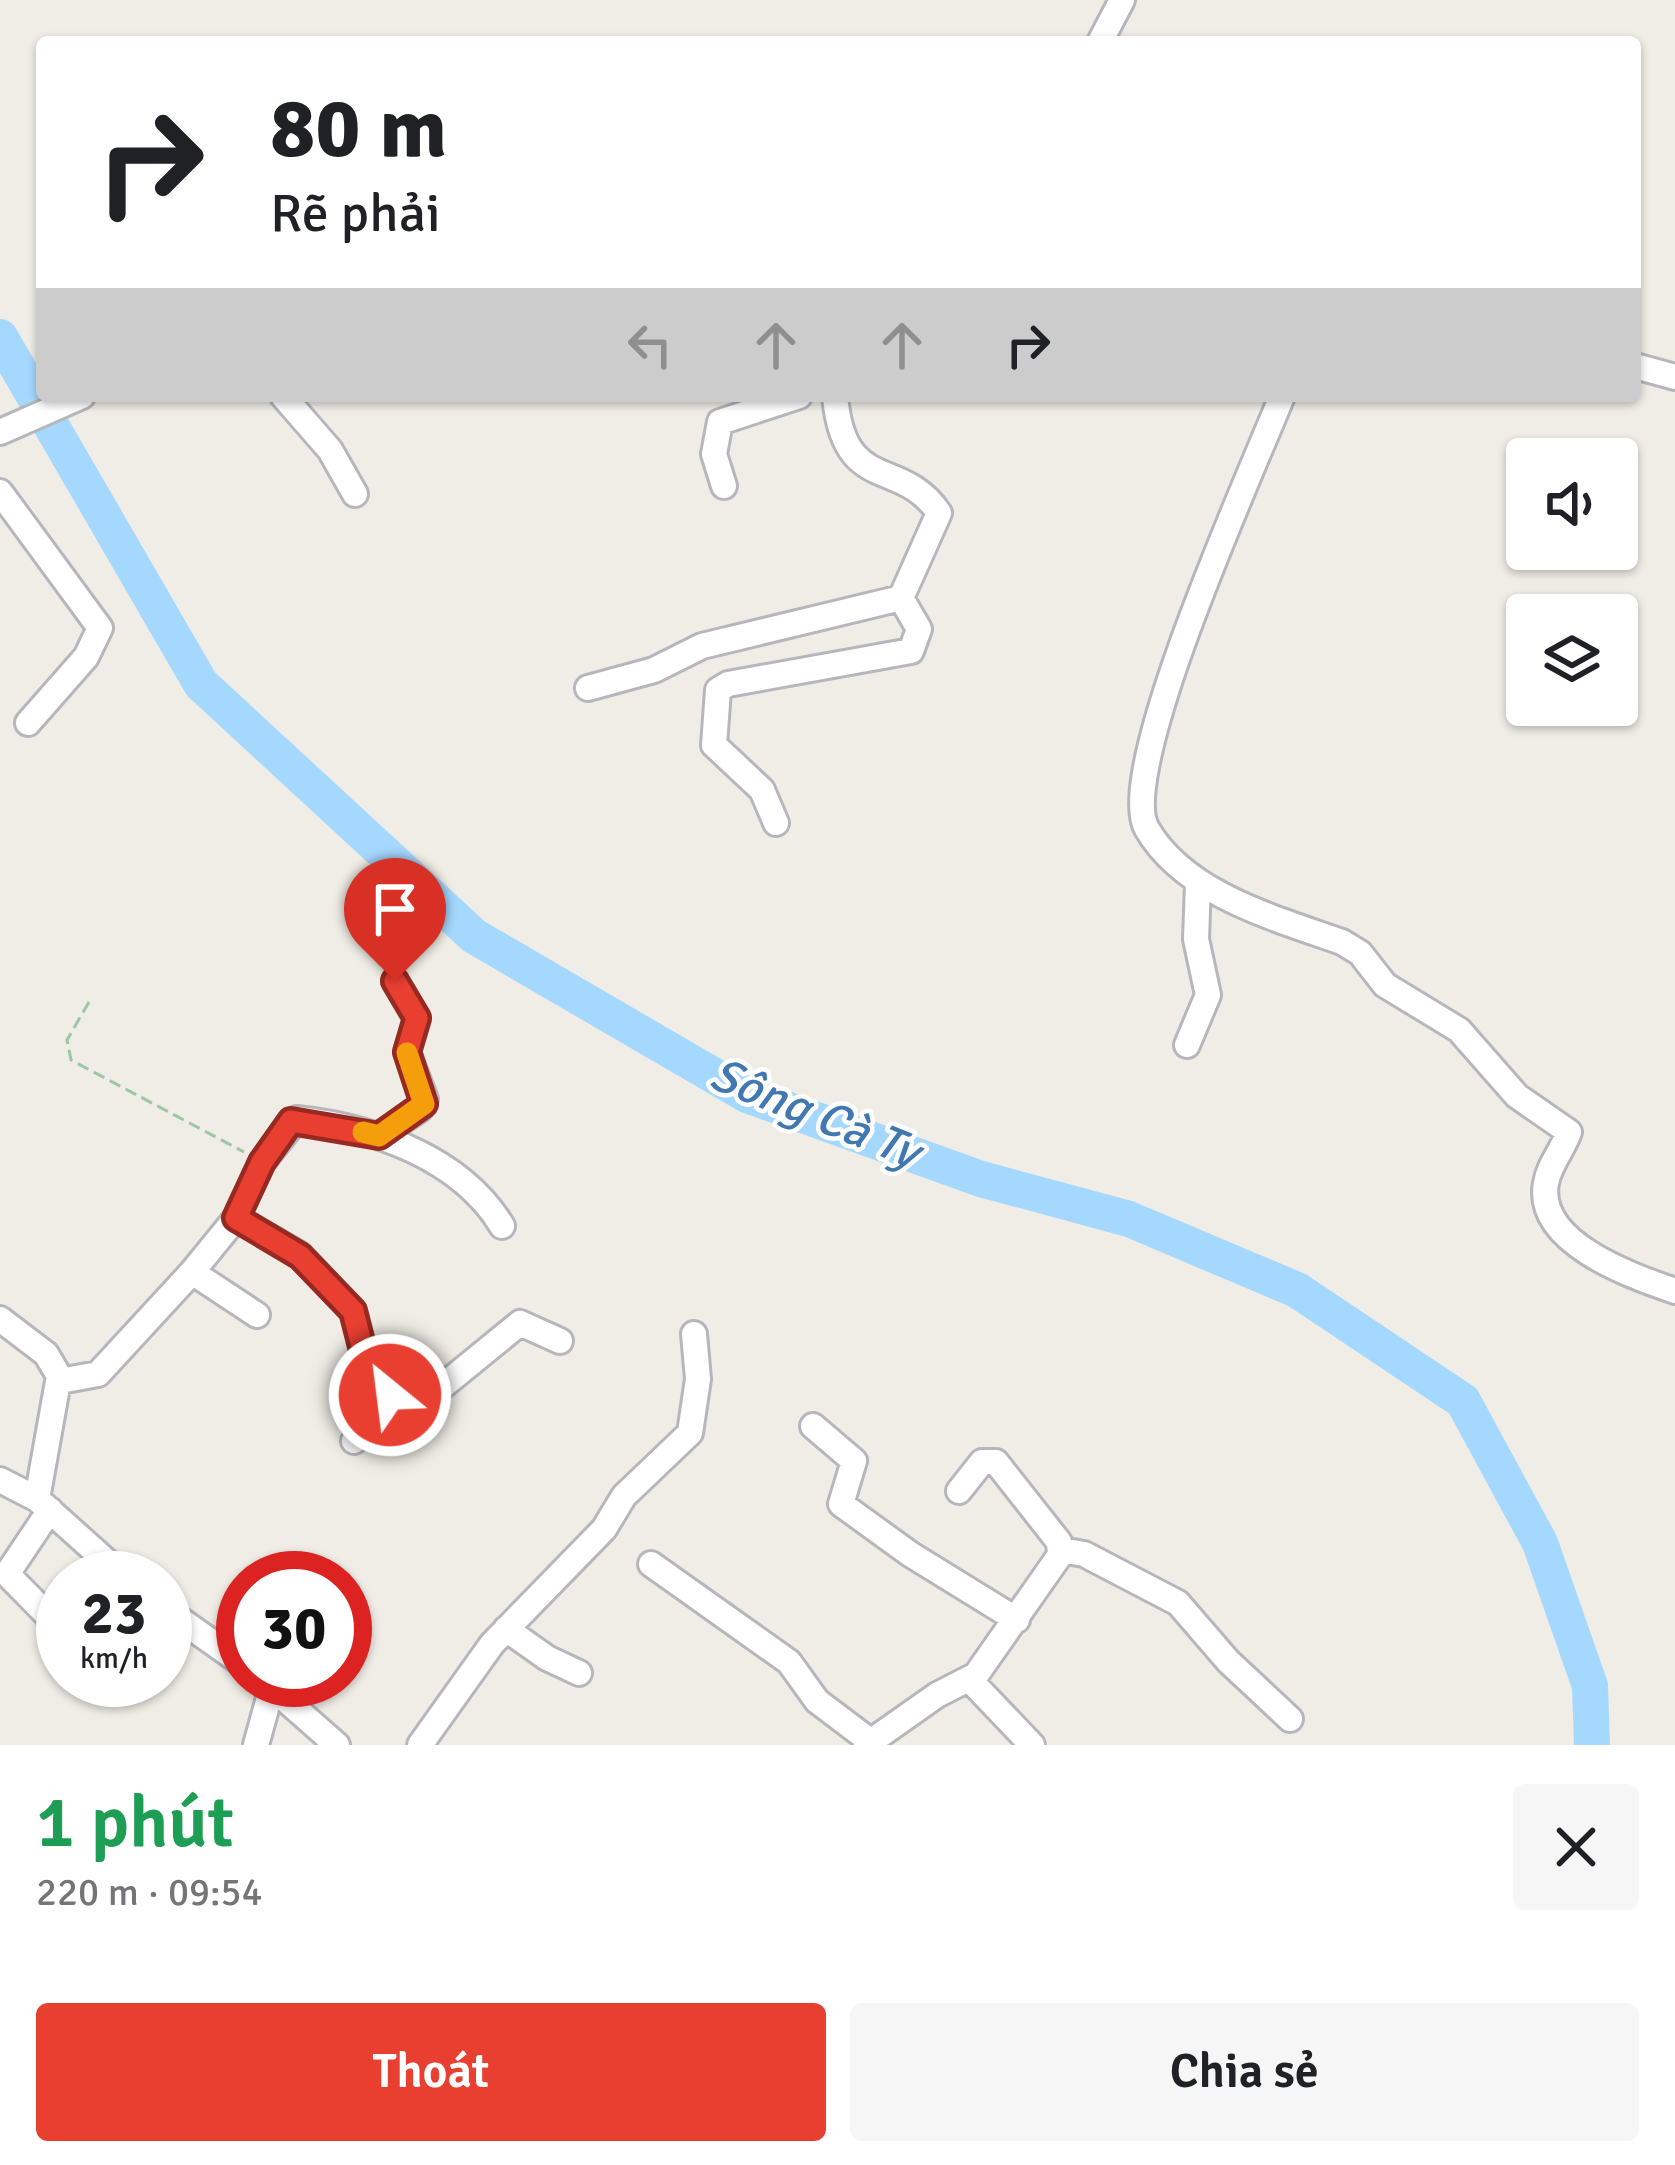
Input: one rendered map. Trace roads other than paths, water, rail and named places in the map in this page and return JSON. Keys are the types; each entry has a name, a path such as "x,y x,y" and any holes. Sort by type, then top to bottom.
{"street":[{"path":"1103,36 1122,0"},
{"path":"1641,368 1675,377"},
{"path":"0,432 68,402"},
{"path":"288,402 330,450 356,494"},
{"path":"724,486 714,454 720,422 781,402"},
{"path":"836,402 838,429 854,456 929,500 939,512 901,598"},
{"path":"1280,402 1171,674 1139,795 1145,827 1168,859 1198,883 1342,941 1365,958 1385,985 1459,1030 1517,1096 1569,1132 1546,1182 1546,1204 1558,1225 1620,1270 1675,1291"},
{"path":"0,492 100,628 86,657 28,723"},
{"path":"588,688 654,670 702,646 901,598"},
{"path":"776,823 763,790 714,745 718,690 728,684 910,652 919,629 901,598"},
{"path":"1187,1045 1208,995 1196,939 1198,883"},
{"path":"379,1136 420,1109 425,1099 407,1058 417,1018 395,981"},
{"path":"60,1382 92,1377 108,1366 236,1218 262,1162 297,1119 379,1136 477,1188 502,1226"},
{"path":"236,1218 300,1256 353,1311 365,1358 390,1395 411,1412 520,1323 560,1341"},
{"path":"192,1272 257,1315"},
{"path":"0,1319 46,1354 60,1382 44,1505 7,1574 36,1604"},
{"path":"420,1745 506,1629 604,1529 624,1496 690,1433 698,1379 694,1334"},
{"path":"354,1441 390,1395"},
{"path":"813,1426 854,1461 842,1504 910,1554 1017,1620"},
{"path":"958,1491 982,1462 996,1462 1061,1550"},
{"path":"0,1480 44,1505 95,1551"},
{"path":"651,1564 788,1662 825,1709 868,1743 937,1695 970,1680 1017,1620 1061,1550"},
{"path":"1061,1550 1076,1550 1172,1598 1228,1661 1290,1719"},
{"path":"506,1629 565,1670 579,1673"},
{"path":"970,1680 1032,1745"},
{"path":"256,1745 263,1707"},
{"path":"294,1707 338,1745"}],"waterway":[{"name":"Sông Cà Ty","path":"0,337 36,399"},
{"name":"Sông Cà Ty","path":"38,402 201,684 474,936 747,1095 981,1179 1129,1219 1297,1290 1463,1401 1540,1543 1590,1686 1592,1745"}]}
